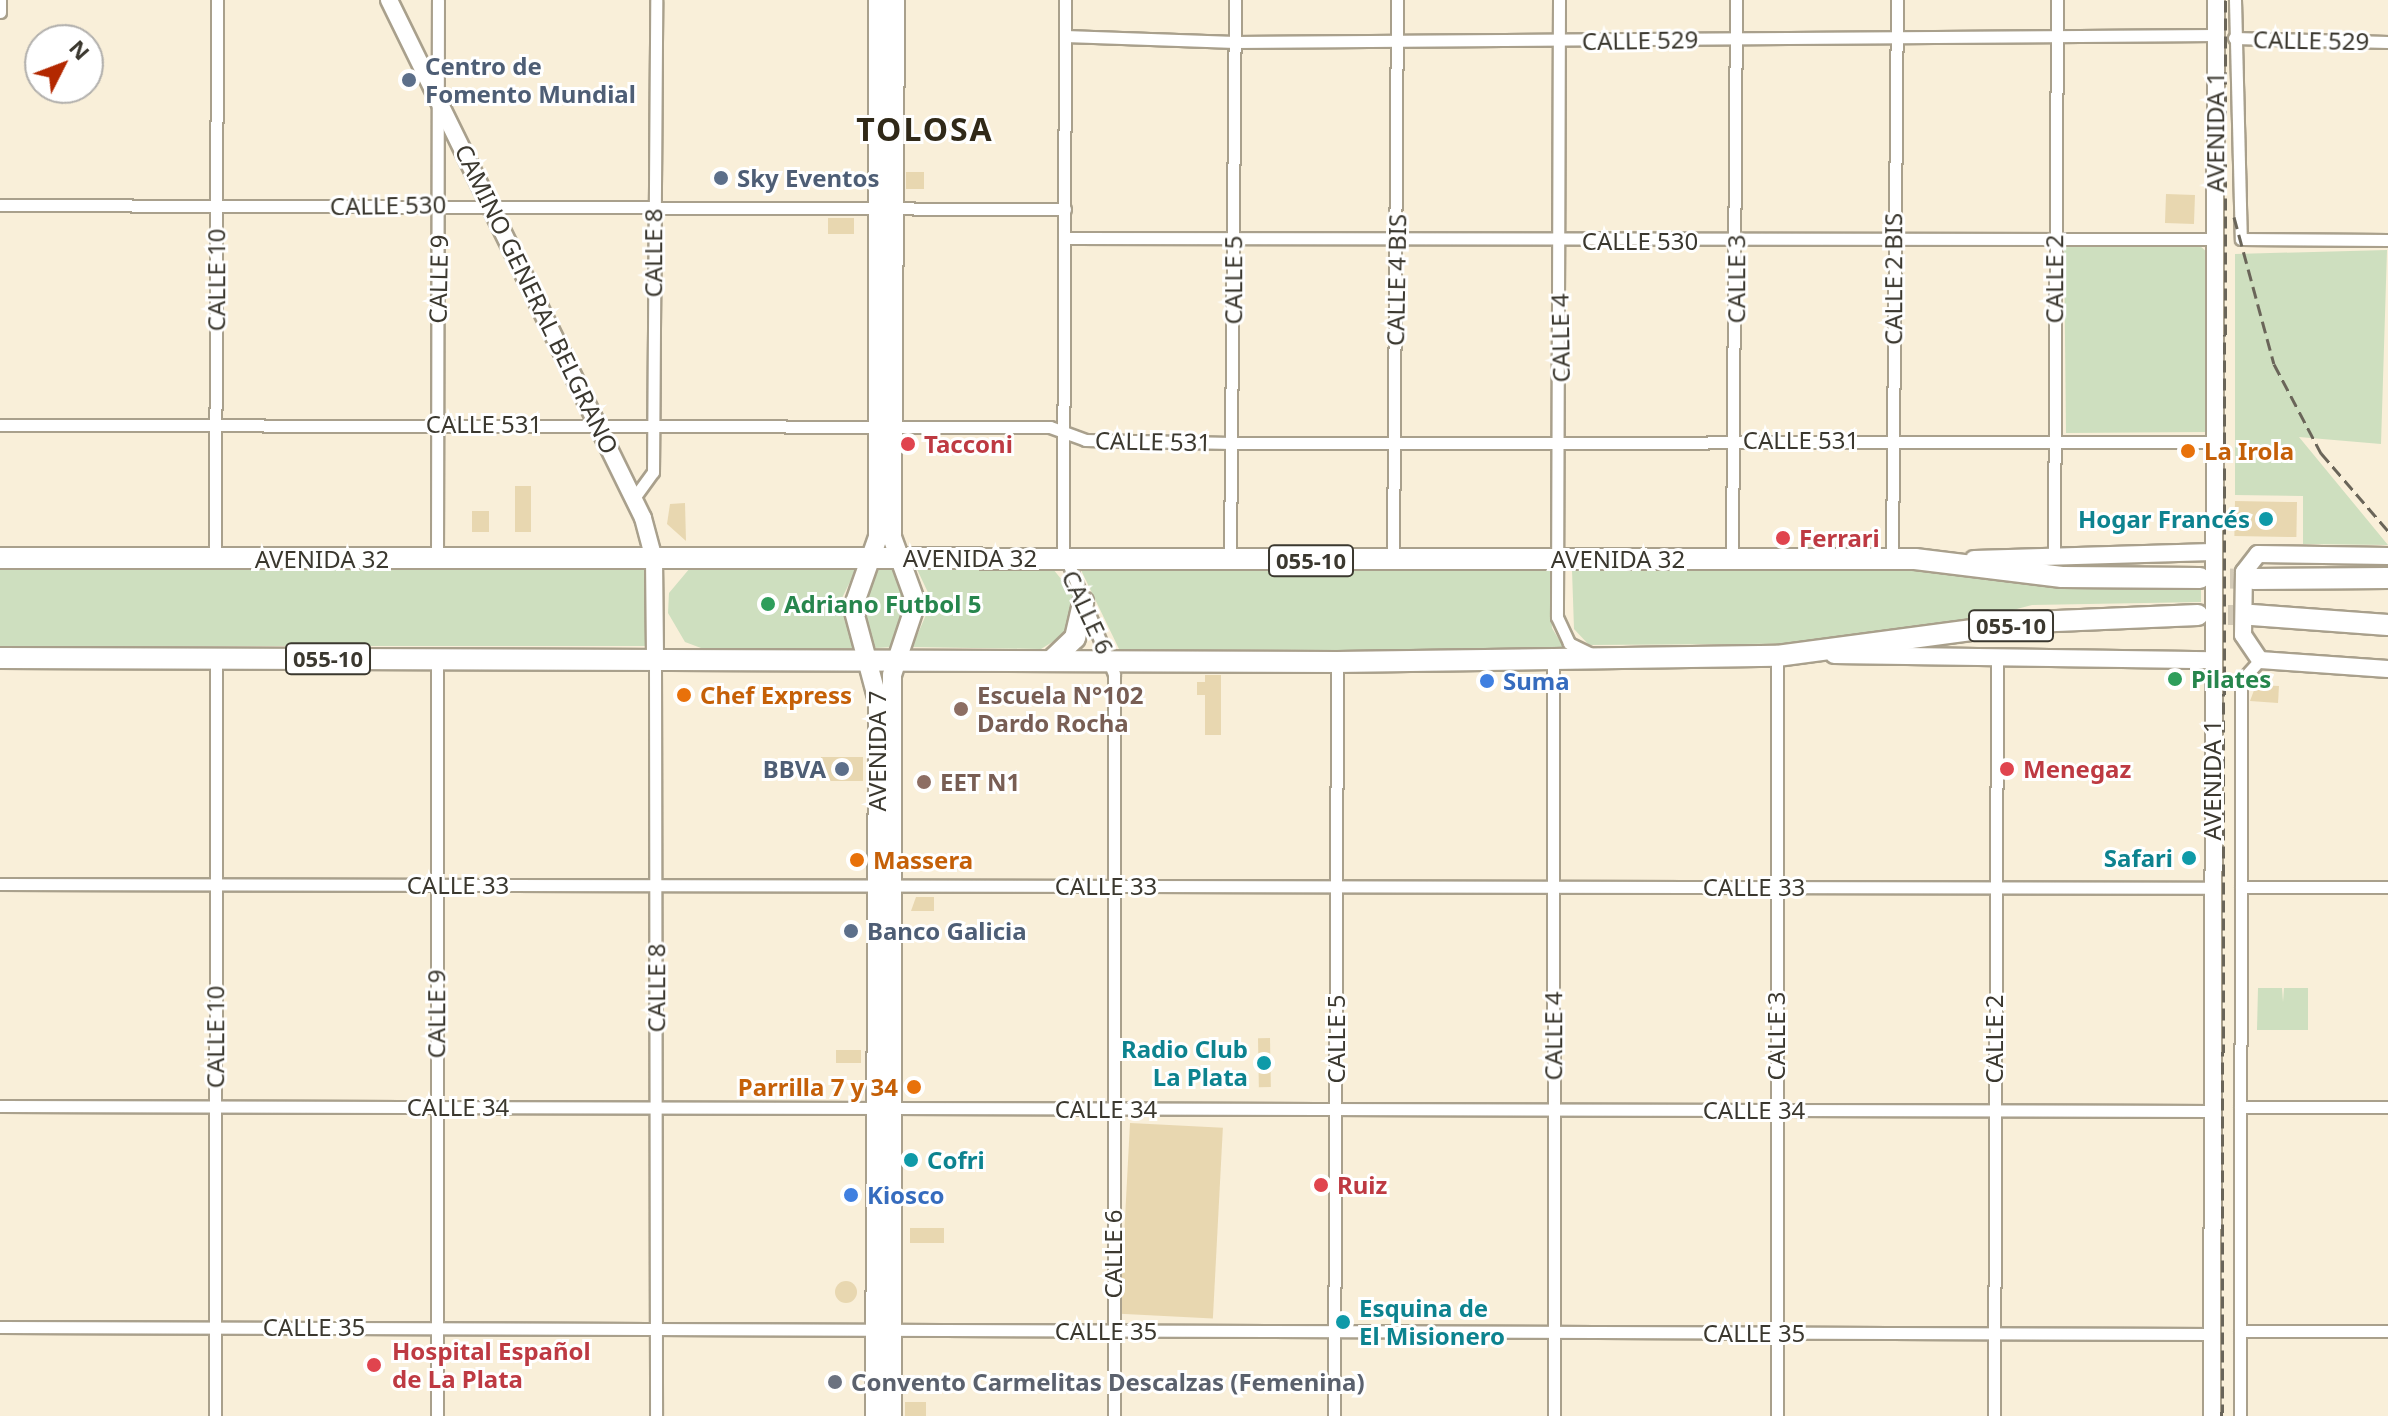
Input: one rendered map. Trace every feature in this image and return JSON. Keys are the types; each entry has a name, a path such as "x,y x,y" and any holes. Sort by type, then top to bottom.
{"highway":[{"name":"AVENIDA 32","path":"0,558 1892,559 1940,560 2062,577 2200,578"},
{"path":"2252,569 2388,578"},
{"path":"1051,661 1075,638 1083,602"},
{"name":"055-10","path":"0,658 1337,662 1553,656 1777,656 1827,654 2033,622 2198,615"},
{"path":"2252,615 2388,625"}],"main road":[{"name":"AVENIDA 7","path":"878,0 887,206"},
{"name":"AVENIDA 7","path":"884,886 897,660 916,603 898,558 887,425 887,206 895,0"},
{"name":"AVENIDA 7","path":"887,425 872,559 853,608 871,660 878,701 884,886 884,1330 892,1416"},
{"name":"AVENIDA 7","path":"875,1416 884,1330"}],"street":[{"path":"0,0 0,12"},
{"name":"CALLE 10","path":"215,559 217,0"},
{"name":"CAMINO GENERAL BELGRANO","path":"389,0 634,498 654,559"},
{"name":"CALLE 9","path":"437,558 438,0"},
{"name":"CALLE 8","path":"634,498 652,479 656,0"},
{"name":"CALLE 6","path":"1065,0 1064,558 1112,662 1114,1416"},
{"name":"CALLE 5","path":"1230,560 1235,0"},
{"name":"CALLE 4 BIS","path":"1393,560 1397,0"},
{"name":"CALLE 4","path":"1559,0 1559,626 1569,643 1596,656"},
{"name":"CALLE 3","path":"1732,559 1736,440 1736,0"},
{"name":"CALLE 2 BIS","path":"1892,559 1897,0"},
{"name":"CALLE 2","path":"2054,557 2057,0"},
{"name":"AVENIDA 1","path":"2212,1416 2216,0"},
{"name":"AVENIDA 1","path":"2235,0 2241,239 2388,240"},
{"name":"CALLE 529","path":"1065,36 1235,42 2057,39 2216,35"},
{"name":"CALLE 529","path":"2234,38 2388,42"},
{"name":"CALLE 530","path":"0,205 217,207 653,203 1065,209"},
{"name":"CALLE 530","path":"1065,238 1736,242 1893,237 2215,239"},
{"name":"CALLE 531","path":"0,425 652,422 887,425 1062,432 1085,440 1232,443 1893,439 2214,442"},
{"name":"AVENIDA 32","path":"1940,560 2213,552"},
{"path":"2388,556 2267,552 2252,569 2244,572 2243,635 2260,660 2388,669"},
{"name":"CALLE 8","path":"654,559 656,1416"},
{"path":"1827,654 1997,662 2212,660"},
{"name":"CALLE 4","path":"1553,656 1554,1416"},
{"name":"CALLE 3","path":"1777,656 1777,1416"},
{"name":"CALLE 10","path":"215,1416 216,659"},
{"name":"CALLE 9","path":"437,659 437,1416"},
{"name":"AVENIDA 1","path":"2240,1416 2241,681 2260,660"},
{"name":"CALLE 5","path":"1334,1416 1337,662"},
{"name":"CALLE 2","path":"1994,1416 1997,662"},
{"name":"CALLE 33","path":"0,884 2212,888"},
{"path":"2241,887 2388,887"},
{"name":"CALLE 34","path":"0,1106 2212,1111"},
{"path":"2240,1107 2388,1107"},
{"name":"CALLE 35","path":"0,1327 2212,1334"},
{"path":"2240,1331 2388,1331"}],"green space":[{"path":"2064,242 2198,244 2210,255 2206,432 2066,433"},
{"path":"2387,250 2381,444 2299,437 2388,545 2303,544 2303,496 2235,495 2235,254"},
{"path":"0,564 648,564 648,646 0,646"},
{"path":"859,564 840,602 857,648 701,648 685,642 668,613 669,593 690,568"},
{"path":"915,565 1053,569 1074,595 1067,633 1041,649 912,647 932,601"},
{"path":"1922,565 2201,583 2201,602 2032,605 1887,643 1589,645 1574,629 1572,570"},
{"path":"894,567 910,604 893,647 876,648 863,635 861,585 876,568"},
{"path":"1550,567 1552,628 1566,651 1119,649 1080,568"},
{"path":"2258,988 2282,988 2283,1002 2284,988 2308,988 2308,1030 2257,1030"}],"building":[{"path":"906,172 924,172 924,189 906,189"},
{"path":"2166,194 2195,195 2194,224 2165,223"},
{"path":"828,218 854,218 854,234 828,234"},
{"path":"515,486 531,486 531,532 515,532"},
{"name":"Hogar Francés","path":"2235,501 2297,502 2296,537 2234,536"},
{"path":"685,503 686,541 667,524 670,504"},
{"path":"472,511 489,511 489,532 472,532"},
{"path":"1205,675 1221,675 1221,735 1205,735 1205,695 1197,695 1197,682 1205,682"},
{"path":"2256,685 2279,686 2278,703 2250,701"},
{"name":"BBVA","path":"821,757 863,757 863,781 821,781"},
{"path":"916,897 934,897 934,911 911,911"},
{"name":"Radio Club La Plata","path":"1258,1038 1270,1038 1271,1087 1259,1087"},
{"path":"836,1050 861,1050 861,1063 836,1063"},
{"path":"1130,1123 1223,1128 1213,1319 1120,1314"},
{"path":"910,1228 944,1228 944,1243 910,1243"},
{"path":"846,1281 857,1292 846,1303 835,1292"},
{"path":"905,1402 926,1402 926,1416 905,1416"}],"tunnel":[{"path":"2200,578 2253,579"},
{"path":"2198,615 2252,615"}],"railway":[{"path":"2222,1416 2226,0"},
{"path":"2234,217 2274,364 2321,453 2388,531"}],"place":[{"name":"Centro de Fomento Mundial","path":"409,80"},
{"name":"Sky Eventos","path":"721,178"},
{"name":"Tacconi","path":"908,444"},
{"name":"La Irola","path":"2188,451"},
{"name":"Hogar Francés","path":"2266,519"},
{"name":"Ferrari","path":"1783,538"},
{"name":"Adriano Futbol 5","path":"768,604"},
{"name":"Pilates","path":"2175,679"},
{"name":"Suma","path":"1487,681"},
{"name":"Chef Express","path":"684,695"},
{"name":"Escuela N°102 Dardo Rocha","path":"961,709"},
{"name":"BBVA","path":"842,769"},
{"name":"Menegaz","path":"2007,769"},
{"name":"EET N1","path":"924,782"},
{"name":"Safari","path":"2189,858"},
{"name":"Massera","path":"857,860"},
{"name":"Banco Galicia","path":"851,931"},
{"name":"Radio Club La Plata","path":"1264,1063"},
{"name":"Parrilla 7 y 34","path":"914,1087"},
{"name":"Cofri","path":"911,1160"},
{"name":"Ruiz","path":"1321,1185"},
{"name":"Kiosco","path":"851,1195"},
{"name":"Esquina de El Misionero","path":"1343,1322"},
{"name":"Hospital Español de La Plata","path":"374,1365"},
{"name":"Convento Carmelitas Descalzas (Femenina)","path":"835,1382"}],"district":[{"name":"TOLOSA","path":"925,129"}]}
